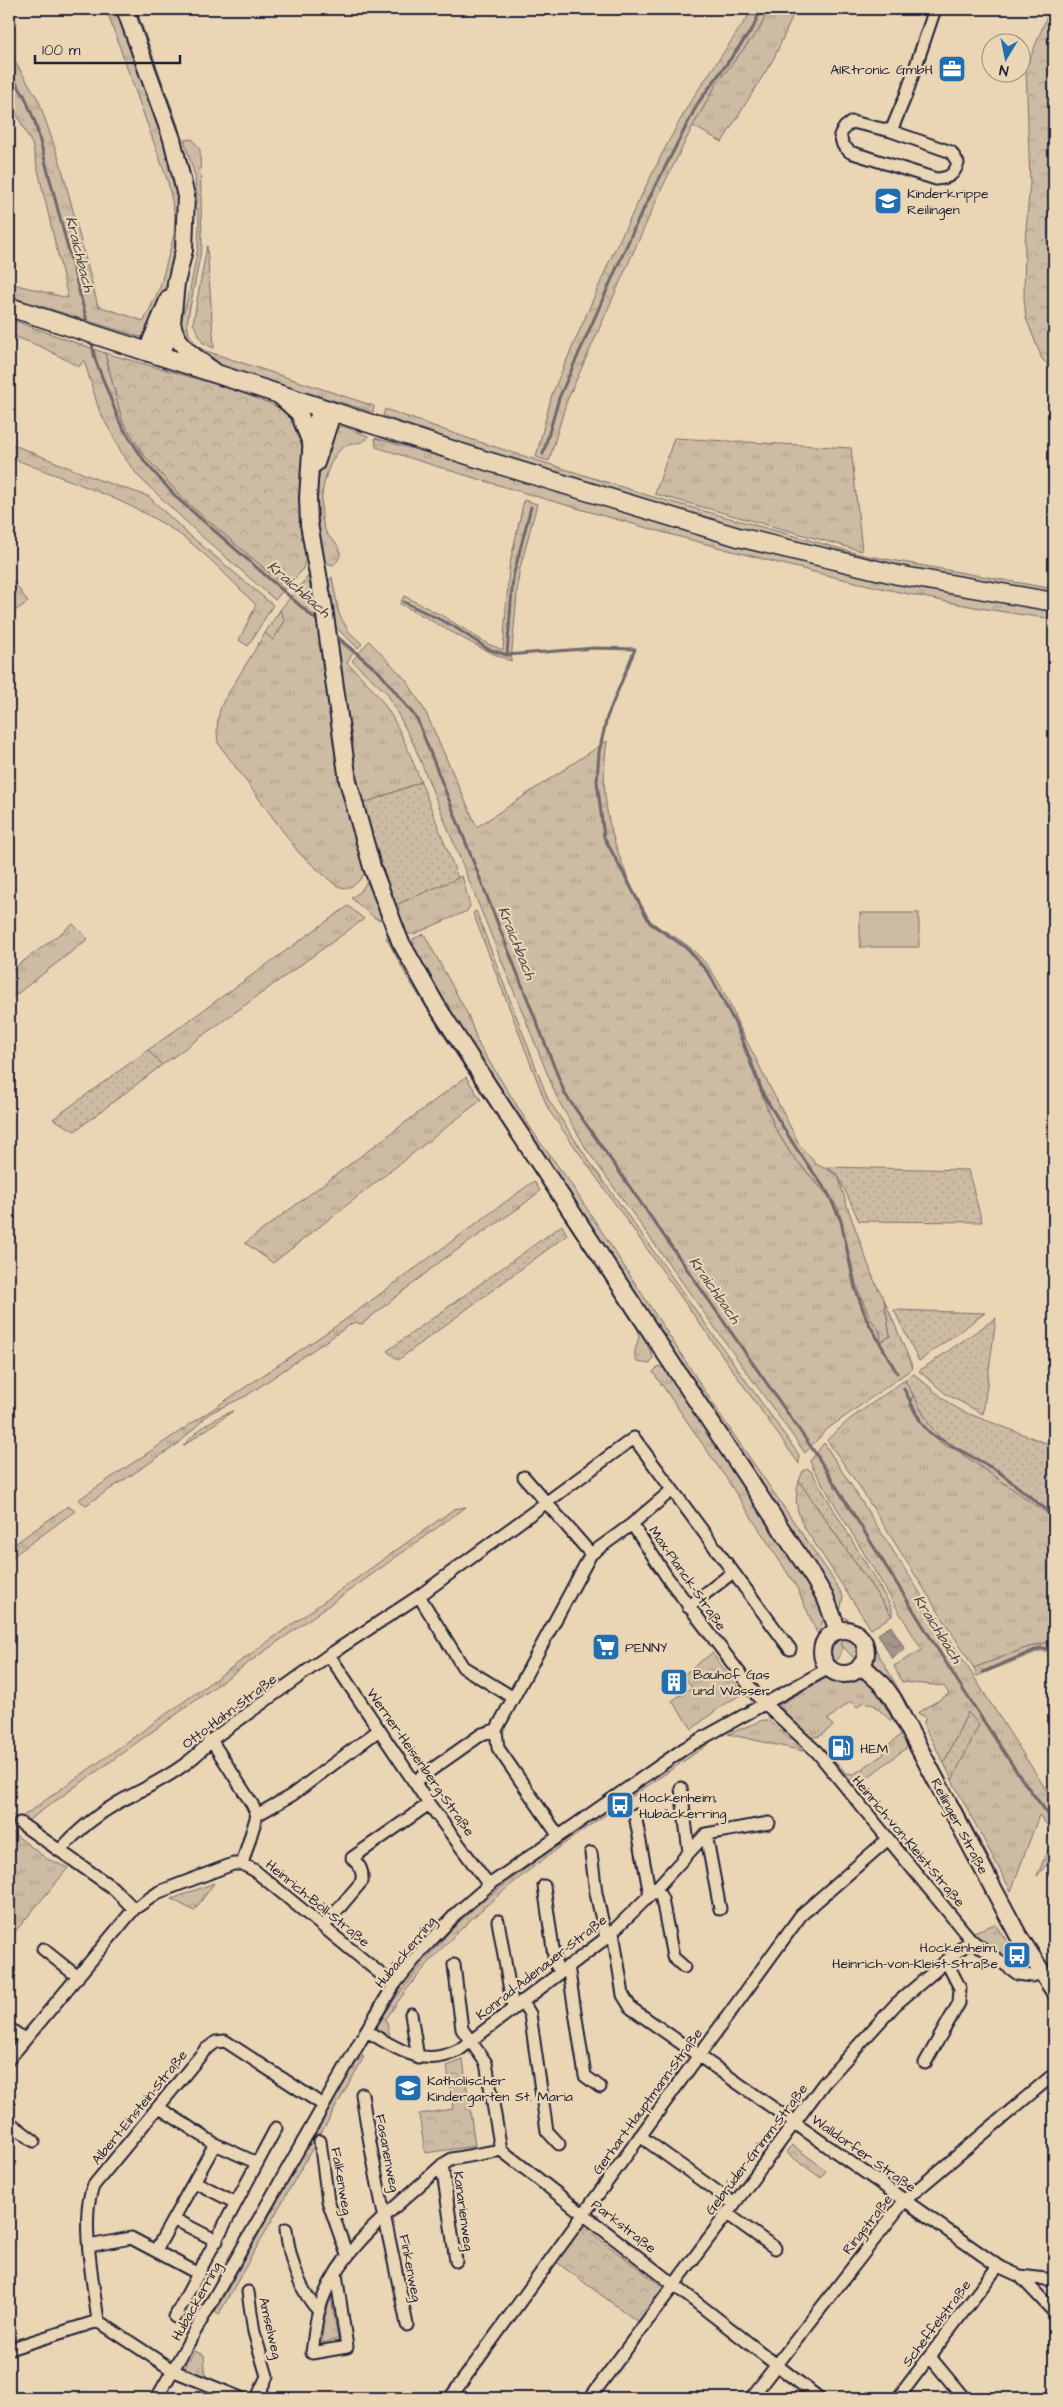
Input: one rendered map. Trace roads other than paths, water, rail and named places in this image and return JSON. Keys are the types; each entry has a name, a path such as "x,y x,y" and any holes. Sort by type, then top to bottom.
{"main road":[{"path":"125,9 172,139 184,182 186,232 176,283 172,323 166,343 149,353"},
{"path":"149,353 150,341 176,283"},
{"path":"9,307 477,458 738,537 898,575 1054,602"},
{"path":"172,323 174,332 183,347 218,374"},
{"path":"278,394 299,413 307,428 311,444"},
{"path":"331,410 316,422 311,444 309,524 324,608 348,781 372,867 400,941 435,1003 813,1577 826,1598 838,1631"},
{"path":"309,484 331,410"},
{"path":"838,1631 854,1632 862,1640 866,1650 861,1665 846,1674 837,1673 829,1668 823,1658 823,1646 829,1636 838,1631"},
{"name":"Reilinger Straße","path":"861,1665 878,1680 893,1699 1018,1935 1054,1992"}],"street":[{"path":"891,131 906,95 935,9"},
{"path":"852,122 891,131 951,152 958,163 954,173 947,178 936,179 850,152 843,145 840,135 845,127 852,122"},
{"name":"Otto-Hahn-Straße","path":"60,1850 72,1836 118,1803 146,1790 202,1751 211,1740 329,1655 419,1596 634,1438 672,1490"},
{"path":"524,1477 591,1554"},
{"path":"632,1524 672,1490 790,1649"},
{"name":"Max-Planck-Straße","path":"496,1730 512,1697 591,1554 632,1524 688,1607 757,1696 766,1703"},
{"path":"688,1607 732,1573"},
{"path":"419,1596 463,1667 512,1697"},
{"name":"Werner-Heisenberg-Straße","path":"329,1655 414,1782 489,1885"},
{"name":"Hubäckerring","path":"157,2398 366,2031 394,1985 440,1932 489,1885 685,1748 829,1668"},
{"name":"Heinrich-von-Kleist-Straße","path":"766,1703 817,1752 971,1940 1018,1974 1032,1976 1041,1973"},
{"path":"257,1815 292,1794 379,1730"},
{"path":"414,1782 482,1734 496,1730 498,1748 558,1835"},
{"path":"9,2059 134,1909 159,1892 224,1866 242,1864 257,1815 211,1740"},
{"path":"681,1788 689,1852"},
{"path":"324,1926 362,1881 363,1872 352,1858 430,1804"},
{"path":"635,1815 653,1892 662,1899 673,1957 684,1967"},
{"path":"20,1823 113,1888 134,1909"},
{"path":"720,1909 706,1834 768,1823"},
{"name":"Konrad-Adenauer-Straße","path":"366,2031 418,2058 446,2057 472,2040 610,1935 653,1892 706,1834"},
{"name":"Gerhart-Hauptmann-Straße","path":"450,2398 801,1915 888,1839"},
{"name":"Walldorfer Straße","path":"591,1853 596,1893 610,1935 623,1995 628,2004 998,2266 1020,2276 1054,2280"},
{"name":"Heinrich-Böll-Straße","path":"242,1864 268,1880 394,1985"},
{"path":"544,1886 555,1963 564,1969 586,2076 600,2087"},
{"path":"498,1921 518,2005 530,2014 547,2131 558,2144"},
{"name":"Gebrüder-Grimm-Straße","path":"590,2398 824,2083 862,2039 896,2004 971,1940"},
{"path":"42,1949 78,1977"},
{"path":"925,2063 959,2003 960,1988 946,1961"},
{"path":"336,2274 347,2347 312,2352 318,2311 336,2274 346,2255 442,2165 452,2159 501,2150 486,2063 472,2040 462,2029 454,1965"},
{"path":"410,2014 418,2058"},
{"path":"9,2028 25,2040"},
{"name":"Albert-Einstein-Straße","path":"98,2321 89,2246 89,2194 94,2185 205,2050 216,2042 225,2041 324,2105"},
{"name":"Ringstraße","path":"751,2398 904,2200 1054,2074"},
{"name":"Fasanenweg","path":"362,2094 370,2151 386,2217"},
{"path":"158,2107 215,2144 257,2164"},
{"path":"9,2122 34,2141"},
{"path":"175,2317 276,2128"},
{"path":"640,2136 733,2203"},
{"name":"Falkenweg","path":"320,2141 328,2202 346,2255"},
{"path":"156,2250 196,2182 215,2144"},
{"name":"Parkstraße","path":"501,2150 819,2398"},
{"name":"Kanarienweg","path":"442,2165 456,2260"},
{"path":"196,2182 236,2203"},
{"path":"726,2213 775,2248"},
{"name":"Finkenweg","path":"386,2217 407,2325"},
{"path":"174,2218 217,2241"},
{"path":"286,2229 288,2243 306,2298 318,2311"},
{"path":"89,2246 131,2238 199,2274"},
{"name":"Scheffelstraße","path":"898,2398 998,2266"},
{"path":"1020,2276 1054,2312"},
{"name":"Amselweg","path":"248,2292 254,2332 267,2376 257,2398"},
{"path":"9,2349 98,2321 174,2371 241,2398"},
{"path":"930,2357 964,2398"}],"water":[{"path":"891,1626 905,1649 892,1658 878,1634"}],"waterway":[{"path":"543,454 559,398 638,220 698,103 753,28 761,9"},
{"name":"Kraichbach","path":"9,72 25,97 35,122 88,325"},
{"path":"1054,222 1054,265"},
{"name":"Kraichbach","path":"91,339 95,359 120,423 145,462 177,498 320,623"},
{"path":"404,602 453,626 488,649 507,655 513,577 531,507"},
{"name":"Kraichbach","path":"335,635 380,673 417,719 565,1094 816,1454 960,1685 1021,1778 1054,1822"},
{"path":"507,655 595,648 635,649 607,717 599,752 597,781 604,837 650,923 687,948 710,975 740,1033 764,1096 796,1148 828,1193 841,1221 855,1288 867,1320 897,1373"},
{"path":"904,1389 922,1424 931,1434 998,1471 1054,1516"},
{"path":"983,1672 1040,1648 1054,1649"}],"place":[{"name":"AIRtronic GmbH","path":"952,69"},
{"name":"Kinderkrippe Reilingen","path":"888,201"},
{"name":"PENNY","path":"606,1647"},
{"name":"Bauhof Gas und Wasser","path":"674,1682"},
{"name":"HEM","path":"841,1748"},
{"name":"Hockenheim, Hubäckerring","path":"620,1805"},
{"name":"Hockenheim, Heinrich-von-Kleist-Straße","path":"1017,1955"},
{"name":"Katholischer Kindergarten St. Maria","path":"408,2088"}]}
